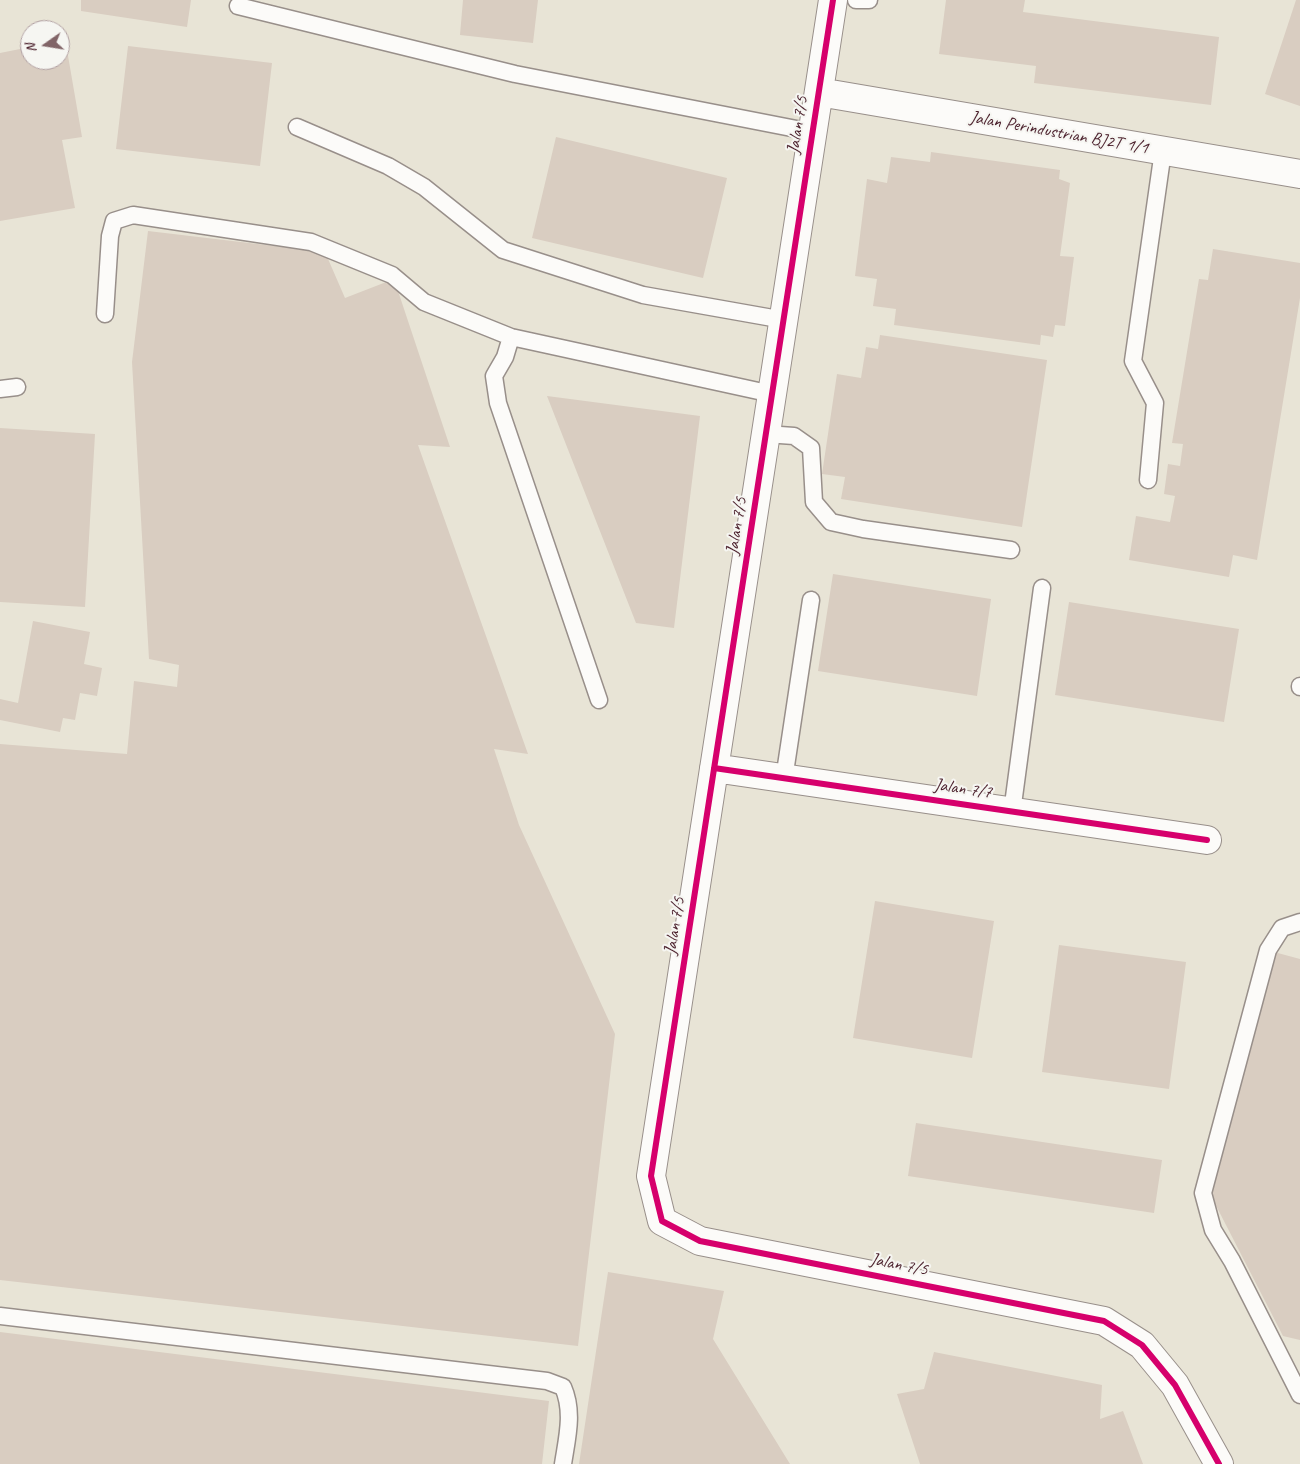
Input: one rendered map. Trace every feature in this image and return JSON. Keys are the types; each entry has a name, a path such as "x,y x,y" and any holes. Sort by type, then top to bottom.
{"street":[{"name":"Jalan 7/5","path":"833,0 651,1176 662,1221 700,1241 1104,1321 1142,1345 1175,1385 1219,1464"},
{"name":"Jalan Perindustrian BJ2T 1/1","path":"819,92 1300,174"},
{"name":"Jalan 7/7","path":"714,768 1207,840"}],"lane":[{"path":"856,0 869,0"},
{"path":"238,6 515,74 812,132"},
{"path":"297,128 388,166 424,187 503,250 643,295 784,320"},
{"path":"1148,480 1155,403 1133,361 1163,151"},
{"path":"105,314 110,236 114,221 133,215 311,242 392,275 424,302 511,337 772,394"},
{"path":"511,337 505,357 494,376 498,403 599,700"},
{"path":"0,389 17,387"},
{"path":"766,434 794,436 811,448 814,502 831,522 863,529 1011,550"},
{"path":"1012,812 1042,588"},
{"path":"784,779 811,600"},
{"path":"1300,922 1282,928 1268,950 1203,1193 1213,1230 1232,1261 1300,1396"},
{"path":"0,1316 547,1381 563,1387 568,1398 569,1420 563,1464"}],"building":[{"path":"81,0 191,0 187,27 81,11"},
{"path":"463,0 538,0 533,43 460,35"},
{"path":"946,0 1025,0 1023,12 1219,37 1211,105 1034,83 1036,66 939,54"},
{"path":"1296,0 1300,0 1300,106 1265,94"},
{"path":"128,46 272,63 260,166 116,149"},
{"path":"20,49 20,70 70,70 70,67 82,137 62,140 75,208 0,221 0,53"},
{"path":"556,137 727,178 703,278 532,238"},
{"path":"931,152 1060,170 1059,179 1070,183 1060,256 1074,257 1065,326 1055,325 1053,337 1041,335 1040,345 894,325 896,309 873,306 877,279 855,276 867,179 887,183 891,157 930,162"},
{"path":"148,231 325,252 345,298 394,279 450,447 418,445 528,754 494,749 519,825 615,1034 578,1346 0,1280 0,744 127,754 134,681 177,687 179,665 149,659 132,362"},
{"path":"1213,249 1300,263 1300,298 1257,560 1233,555 1229,577 1129,560 1136,516 1170,522 1175,496 1164,494 1168,464 1180,466 1183,444 1172,443 1199,279 1208,280"},
{"path":"880,335 1047,360 1022,527 841,499 845,477 822,474 837,374 861,378 866,347 878,349"},
{"path":"547,396 700,416 674,628 636,623"},
{"path":"0,428 95,434 85,607 0,602"},
{"path":"833,574 991,599 977,696 818,671"},
{"path":"1069,602 1239,629 1224,722 1055,695"},
{"path":"33,621 90,632 84,664 102,668 97,696 80,693 75,720 63,718 60,732 0,720 0,699 18,703"},
{"path":"875,901 994,921 972,1058 853,1038"},
{"path":"1059,945 1186,962 1169,1089 1042,1072"},
{"path":"1274,952 1300,959 1300,1340 1283,1336 1207,1188"},
{"path":"916,1123 1162,1160 1154,1213 908,1176"},
{"path":"608,1272 724,1291 713,1339 790,1464 579,1464"},
{"path":"0,1332 549,1401 542,1464 0,1464"},
{"path":"934,1352 1102,1385 1100,1419 1123,1411 1143,1464 920,1464 897,1394 924,1389"}],"cycle path":[{"path":"833,0 651,1176 662,1221 700,1241 1104,1321 1142,1345 1175,1385 1219,1464"},
{"path":"714,768 1207,840"}]}
